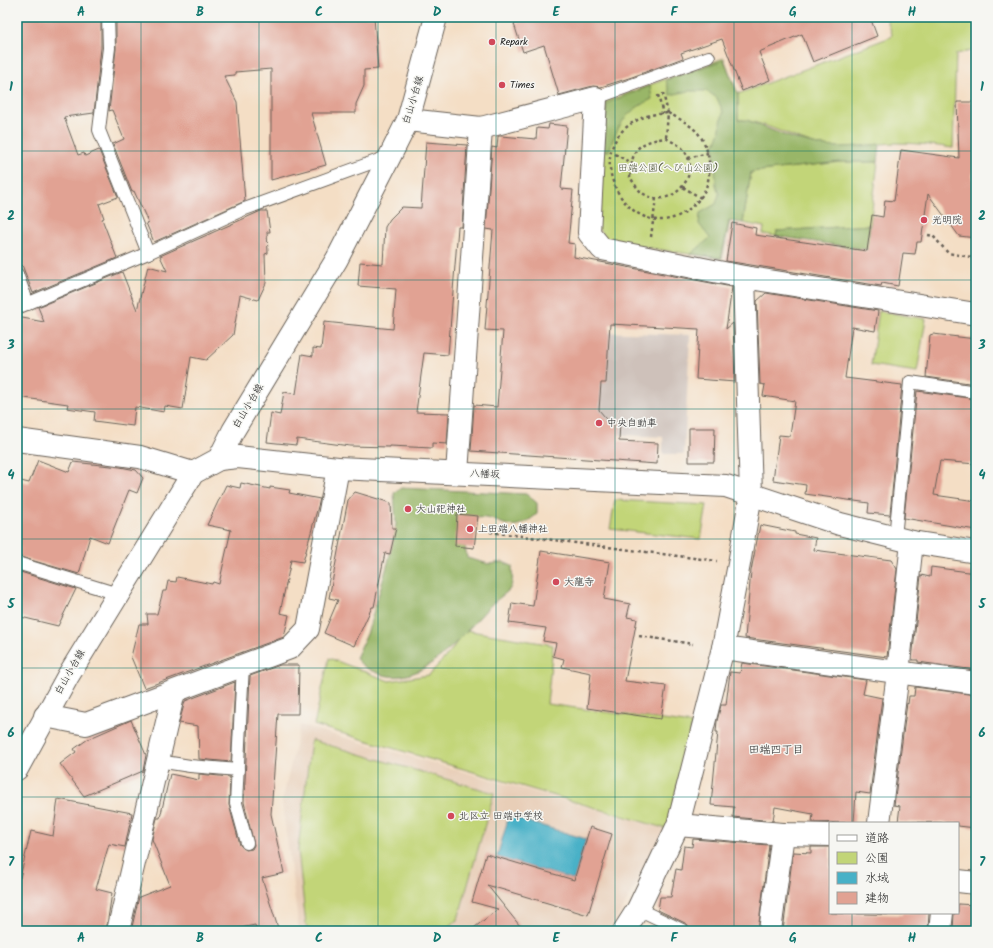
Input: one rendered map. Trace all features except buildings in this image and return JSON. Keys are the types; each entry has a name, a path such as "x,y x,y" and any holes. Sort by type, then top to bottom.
{"street":[{"name":"白山小台線","path":"17,769 23,745 45,716 193,473 219,459 233,431 337,259 408,120 436,17"},
{"path":"408,120 481,128 596,98 589,233 602,250 744,277 976,314"},
{"path":"457,473 481,128"},
{"path":"624,931 638,909 678,824 723,648 739,564 751,494 744,277"},
{"path":"22,439 140,457 193,473"},
{"name":"八幡坂","path":"219,459 238,457 338,468 726,486 840,524 904,540 976,552"},
{"path":"45,716 86,724 290,648 308,629 338,468"},
{"path":"879,822 898,673 904,540"},
{"path":"723,648 976,683"},
{"path":"118,931 174,692"},
{"path":"678,824 783,834 829,835"},
{"path":"770,931 783,834"},
{"path":"959,881 976,883"},
{"path":"940,931 942,914"}],"lane":[{"path":"108,17 109,48 99,130 148,253"},
{"path":"596,98 709,57"},
{"path":"17,274 22,306 148,253 242,210 390,156"},
{"path":"904,540 910,382 976,392"},
{"path":"17,563 118,594"},
{"path":"243,665 236,803 247,843"},
{"path":"158,761 190,766 238,770"},
{"path":"638,909 684,931"}],"path":[{"path":"666,138 668,113"},
{"path":"668,113 681,119 697,132 708,153 709,179 701,198 685,212 667,220 652,219 638,214 624,203 614,187 610,173 611,152 618,137 631,124 647,116 668,113"},
{"path":"666,138 681,147 688,158 690,174 684,187 670,197 656,198 641,192 630,177 631,163 637,150 648,140 666,138"},
{"path":"611,152 631,163"},
{"path":"688,158 708,153"},
{"path":"684,187 701,198"},
{"path":"652,219 656,198"},
{"path":"928,235 933,236 948,253 976,258"},
{"path":"490,532 739,564"},
{"path":"639,636 693,644"}],"shaded area":[{"path":"595,332 690,335 684,454 663,454 663,437 591,433"},
{"name":"北区立 田端中学校","path":"300,725 667,830 610,931 299,931 282,802"}],"green space":[{"path":"886,17 976,17 976,50 956,54 953,148 902,143 849,147 822,146 801,140 768,126 738,120 738,94 891,37 892,34"},
{"name":"田端公園(へび山公園)","path":"724,58 737,95 731,216 722,259 610,242 596,226 605,101"},
{"path":"724,60 738,94 738,120 747,120 795,139 824,146 845,147 880,144 878,162 840,162 751,172 743,223 729,221 721,258 691,254 710,238 699,224 700,213 716,204 719,194 716,185 714,147 719,134 723,112 717,98 707,91 689,91 670,95 666,80"},
{"path":"650,86 652,99 635,109 624,119 616,133 609,151 603,151 607,103"},
{"path":"840,162 878,162 870,225 777,231 776,236 763,234 764,227 743,223 751,172"},
{"path":"870,225 869,235 878,237 876,251 776,236 777,231"},
{"path":"879,311 926,319 917,372 871,365"},
{"path":"401,488 526,494 537,503 537,514 526,522 518,525 503,524 489,519 471,519 464,541 467,558 489,564 503,562 512,566 511,587 490,605 466,632 439,657 425,667 410,674 394,676 378,673 368,669 356,658 367,634 388,563 396,524 394,493"},
{"path":"615,500 707,505 701,539 610,529"},
{"path":"465,630 553,645 547,704 692,724 667,829 314,725 329,658 389,681 429,675 450,652"},
{"path":"311,740 494,793 458,919 444,931 310,931 306,925 298,850"}],"water":[{"path":"509,816 586,839 574,880 497,857"}],"place":[{"name":"Repark","path":"492,42"},
{"name":"Times","path":"502,85"},
{"name":"光明院","path":"924,220"},
{"name":"中央自動車","path":"599,423"},
{"name":"大山祀神社","path":"408,509"},
{"name":"上田端八幡神社","path":"470,529"},
{"name":"大龍寺","path":"556,582"},
{"name":"北区立 田端中学校","path":"451,816"}],"district":[{"name":"田端四丁目","path":"776,750"}]}
